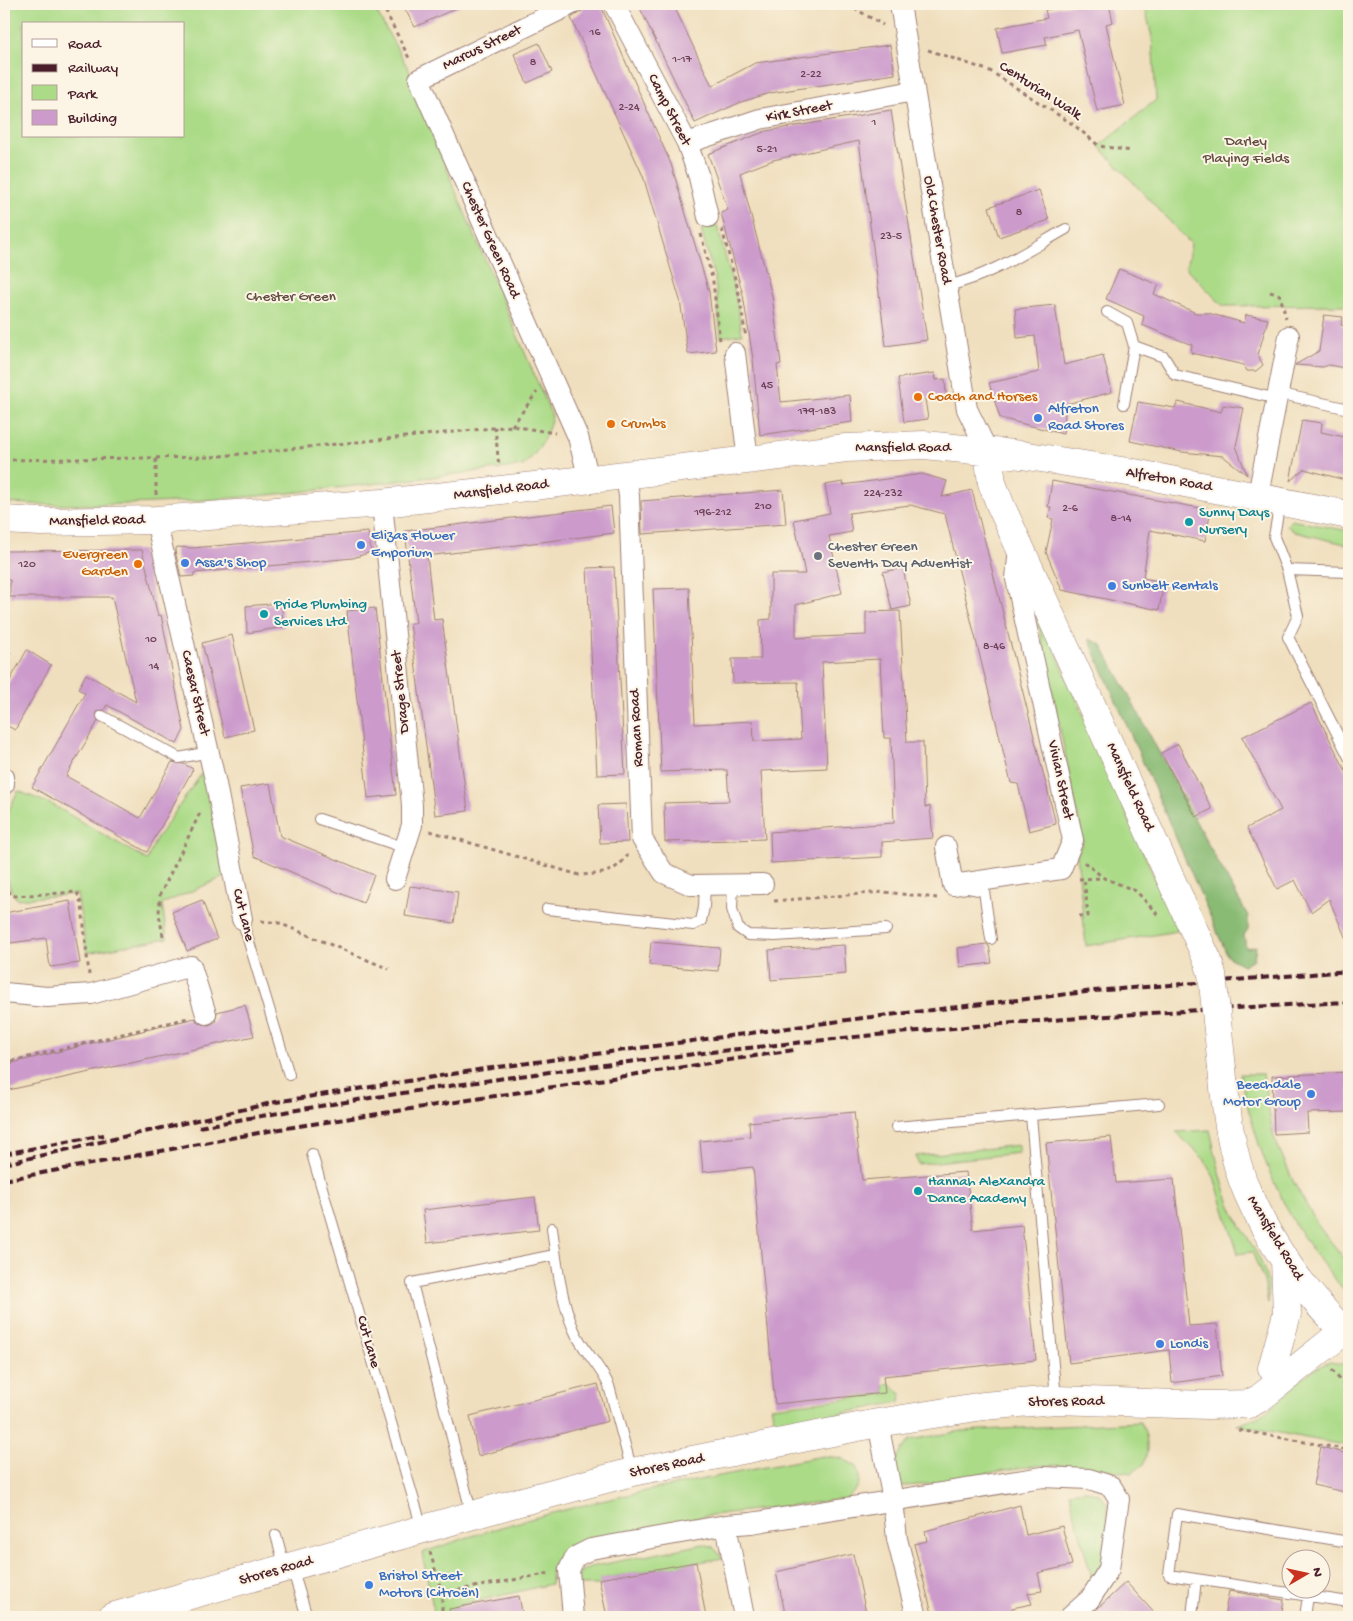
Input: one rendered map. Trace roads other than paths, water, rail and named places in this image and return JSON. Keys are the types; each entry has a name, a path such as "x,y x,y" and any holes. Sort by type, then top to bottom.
{"street":[{"name":"Marcus Street","path":"419,79 572,4"},
{"name":"Old Chester Road","path":"900,4 967,409 988,452"},
{"name":"Camp Street","path":"615,6 687,143 699,177 708,217"},
{"name":"Chester Green Road","path":"419,79 578,437 589,479"},
{"name":"Kirk Street","path":"687,143 760,119 914,91"},
{"path":"1269,498 1277,396 1288,336"},
{"path":"734,347 748,461"},
{"name":"Mansfield Road","path":"4,520 41,522 156,520 382,502 501,490 875,446 924,445 988,452 992,483 1208,961 1212,974 1229,1130 1248,1194 1285,1259 1342,1328"},
{"name":"Alfreton Road","path":"988,452 1115,470 1269,498 1349,515"},
{"name":"Roman Road","path":"626,475 629,496 642,840 664,873 691,885 704,884"},
{"name":"Drage Street","path":"382,502 412,805 412,825 395,880"},
{"name":"Caesar Street","path":"156,520 209,752"},
{"name":"Vivian Street","path":"949,892 1061,869 1073,840 1016,579 1020,545"},
{"name":"Cut Lane","path":"209,752 242,919"},
{"path":"4,777 4,784"},
{"path":"946,847 949,892"},
{"path":"704,884 764,884"},
{"path":"4,993 48,997 91,994 191,966 206,1014"},
{"path":"1272,1368 1287,1314 1285,1259"},
{"path":"1235,1404 1272,1368 1342,1328"},
{"name":"Stores Road","path":"112,1617 472,1515 632,1472 878,1423 983,1406 1056,1400 1208,1405 1249,1404 1260,1398 1342,1328"},
{"path":"878,1423 893,1500 897,1539 917,1617"},
{"path":"573,1617 569,1570 575,1557 591,1549 726,1525 1043,1477 1089,1479 1111,1486 1120,1499 1109,1569 1090,1599 1070,1617"},
{"path":"726,1525 744,1617"}],"lane":[{"path":"947,286 969,281 989,272 1066,229"},
{"path":"1108,312 1127,323 1134,346 1124,404"},
{"path":"1134,346 1164,357 1175,375 1349,410"},
{"path":"1269,498 1274,537 1287,570 1298,616 1288,637 1349,757"},
{"path":"1287,570 1349,572"},
{"name":"Caesar Street","path":"102,716 179,758 209,752"},
{"path":"319,819 406,848"},
{"path":"547,909 693,925 701,921 704,906 704,884"},
{"path":"733,884 732,909 738,928 748,935 775,936 886,929"},
{"path":"949,892 984,892 991,939"},
{"name":"Cut Lane","path":"242,919 289,1075"},
{"path":"896,1127 1159,1104"},
{"path":"1031,1116 1056,1400"},
{"name":"Cut Lane","path":"312,1154 423,1530"},
{"path":"552,1228 555,1255 573,1328 581,1344 604,1374 609,1386 632,1472"},
{"path":"472,1515 412,1283 555,1255"},
{"path":"1280,1592 1169,1575 1177,1514 1349,1542"},
{"path":"276,1535 306,1617"},
{"path":"1192,1617 1196,1579"},
{"path":"1305,1617 1308,1598"},
{"path":"1322,1598 1349,1602"}],"railway":[{"path":"4,1164 276,1102 484,1069 855,1019 1094,991 1349,971"},
{"path":"199,1127 485,1081 772,1045 1060,1019 1349,1002"},
{"path":"4,1180 280,1129 794,1050"},
{"path":"4,1154 104,1135"}],"place":[{"name":"Coach and Horses","path":"918,397"},
{"name":"Alfreton Road Stores","path":"1038,418"},
{"name":"Crumbs","path":"611,424"},
{"name":"Sunny Days Nursery","path":"1189,522"},
{"name":"Elizas Flower Emporium","path":"361,545"},
{"name":"Chester Green Seventh Day Adventist","path":"818,556"},
{"name":"Assa's Shop","path":"185,563"},
{"name":"Evergreen Garden","path":"138,564"},
{"name":"Sunbelt Rentals","path":"1112,586"},
{"name":"Pride Plumbing Services Ltd","path":"264,614"},
{"name":"Beechdale Motor Group","path":"1311,1094"},
{"name":"Hannah Alexandra Dance Academy","path":"918,1191"},
{"name":"Londis","path":"1160,1344"},
{"name":"Bristol Street Motors (Citroën)","path":"369,1585"}],"park label":[{"name":"Darley Playing Fields","path":"1246,150"},
{"name":"Chester Green","path":"291,297"}]}
